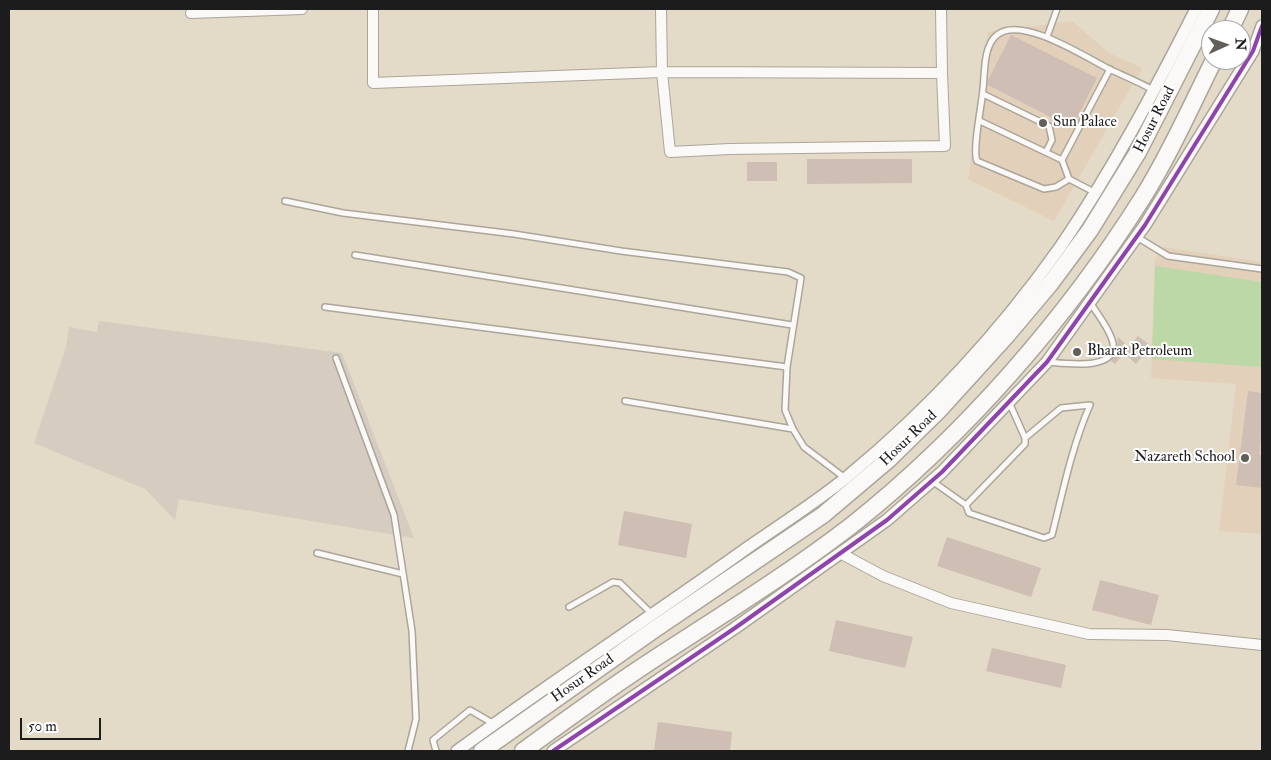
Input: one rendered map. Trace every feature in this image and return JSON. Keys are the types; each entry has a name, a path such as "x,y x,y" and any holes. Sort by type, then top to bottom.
{"highway":[{"name":"Hosur Road","path":"482,751 612,658 823,516 888,460 938,411 1050,284 1090,230 1122,182 1142,146 1211,9"},
{"name":"Hosur Road","path":"523,751 644,666 775,582 816,552 888,495 953,434 1015,368 1097,267 1144,195 1209,70"}],"street":[{"path":"191,13 302,9"},
{"path":"373,9 373,83 662,72 942,73"},
{"path":"661,9 662,72 670,152 730,148 945,146 941,9"},
{"path":"457,751 542,689 845,478 938,392 1010,312 1061,245 1154,91 1196,9"},
{"path":"552,751 840,554 887,520 932,481 1047,362 1137,237 1253,51 1262,26"},
{"path":"840,554 883,576 950,603 1089,634 1167,635 1262,644"}],"lane":[{"path":"1048,37 1057,9"},
{"path":"1070,179 1056,187 1044,189 977,160 975,145 980,122 988,52 990,43 995,36 1004,30 1021,31 1048,37 1110,69 1132,78 1154,91"},
{"path":"1062,160 1110,69"},
{"path":"983,94 1049,126 1052,140 1046,152"},
{"path":"980,122 1062,160 1070,179 1094,192"},
{"path":"284,201 343,213 514,234 621,251 788,272 801,278 792,325 787,367 785,410 793,429 804,447 845,478"},
{"path":"1137,237 1168,256 1262,270"},
{"path":"355,255 792,325"},
{"path":"1047,362 1097,363 1110,354 1113,348 1111,338 1090,302"},
{"path":"325,307 787,367"},
{"path":"336,358 394,515 412,631 416,719 408,751"},
{"path":"625,401 793,429"},
{"path":"966,504 1025,444 1025,438 1009,401"},
{"path":"932,481 966,504 969,513 1044,538 1052,535 1067,474 1090,405 1061,408 1025,438"},
{"path":"317,553 403,574"},
{"path":"569,607 613,582 620,583 652,614"},
{"path":"436,751 433,740 470,710 494,724"}],"shaded area":[{"name":"Sun Palace","path":"1072,21 1109,53 1142,68 1054,221 968,179 988,32"},
{"name":"Nazareth School","path":"1162,247 1262,262 1262,534 1219,531 1236,384 1151,378 1155,259"},
{"path":"99,321 342,353 414,538 179,499 175,520 145,489 34,443 66,347 69,327 97,332"}],"green space":[{"path":"1155,266 1262,282 1262,367 1152,359"}],"building":[{"path":"1011,35 1097,78 1072,128 988,85 988,80"},
{"path":"807,159 912,159 912,183 807,184"},
{"path":"747,162 777,162 777,181 747,181"},
{"path":"1138,336 1151,346 1136,364 1124,353 1115,364 1111,361 1116,353 1118,337 1129,347"},
{"path":"1248,391 1262,393 1262,426 1259,455 1262,455 1262,488 1236,485"},
{"path":"624,511 692,524 686,558 618,545"},
{"path":"947,537 1041,568 1031,597 937,566"},
{"path":"1100,580 1159,595 1151,625 1092,610"},
{"path":"836,620 913,637 905,668 829,651"},
{"path":"992,648 1066,665 1061,688 986,671"},
{"path":"658,722 732,732 730,751 654,751"}],"transit line":[{"path":"553,751 735,628 887,520 942,472 1047,362 1145,225 1253,51 1262,26"}],"place":[{"name":"Sun Palace","path":"1043,123"},
{"name":"Bharat Petroleum","path":"1077,352"},
{"name":"Nazareth School","path":"1245,458"}]}
